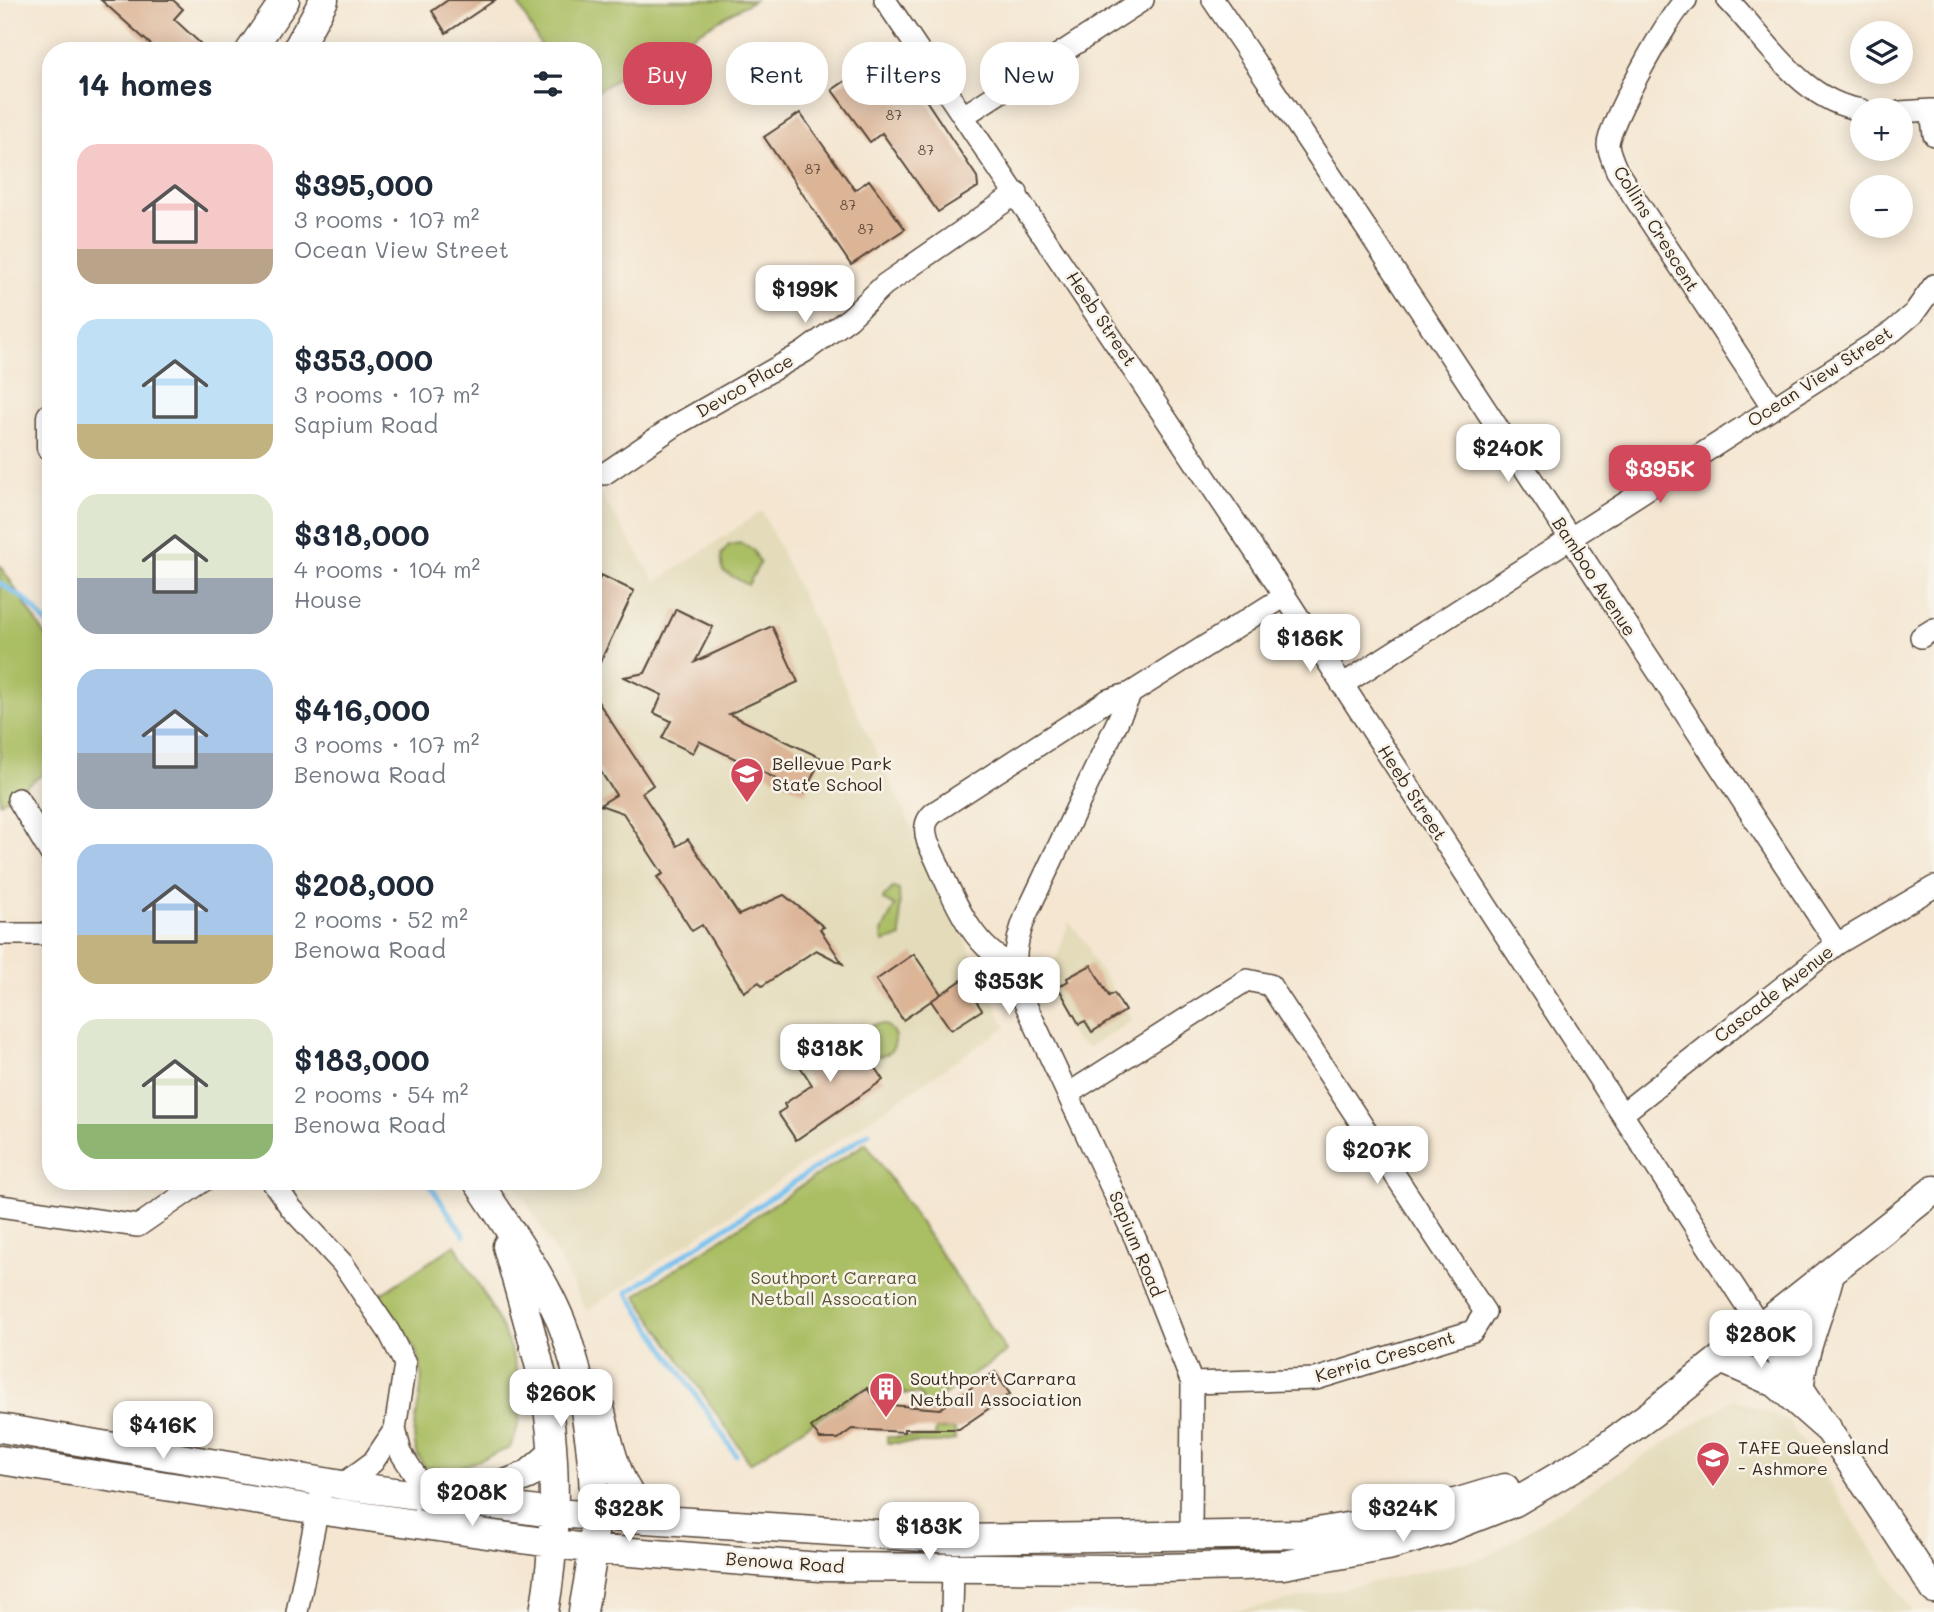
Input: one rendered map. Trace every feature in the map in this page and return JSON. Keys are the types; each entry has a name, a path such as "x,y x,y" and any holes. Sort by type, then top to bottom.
{"main road":[{"path":"256,42 285,0"},
{"path":"301,42 324,0"},
{"path":"483,1190 547,1294 567,1337 591,1374 616,1462 629,1494 643,1509 669,1523"},
{"name":"Benowa Road","path":"0,1460 318,1510 593,1549 820,1567 1257,1568 1388,1546 1515,1502 1596,1454 1761,1328 1934,1190"},
{"path":"499,1213 543,1379 551,1455 553,1513 553,1544 544,1612"},
{"path":"1800,1384 1803,1355 1821,1311 1830,1273"},
{"path":"567,1337 582,1401 593,1516 593,1549 583,1612"},
{"path":"1721,1359 1776,1383 1827,1428"},
{"name":"Benowa Road","path":"0,1428 333,1483 553,1513 669,1523 954,1539 1191,1538 1306,1534 1378,1524 1500,1490 1596,1454"},
{"path":"444,1500 501,1488 528,1475 551,1455"}],"street":[{"name":"Heeb Street","path":"885,0 965,115 1285,596 1934,1590"},
{"path":"965,115 1143,0"},
{"name":"Bamboo Avenue","path":"1213,0 1375,238 1568,539 1837,944"},
{"path":"1727,0 1800,80 1822,97 1850,106"},
{"name":"Collins Crescent","path":"1682,2 1612,124 1608,147 1617,172 1773,408"},
{"path":"1913,111 1932,110 1934,135"},
{"name":"Devco Place","path":"604,474 676,425 804,352 850,318 884,285 1017,193"},
{"name":"Ocean View Street","path":"1342,685 1893,331 1914,313 1934,285"},
{"path":"1014,965 999,960 973,932 926,837 927,820 938,810 1108,700 1131,693 1285,596"},
{"name":"Sapium Road","path":"1131,693 1026,915 1017,937 1014,965 1025,1003 1136,1240 1192,1384 1191,1538"},
{"path":"18,799 42,839"},
{"name":"Cascade Avenue","path":"1622,1114 1837,944 1934,887"},
{"path":"0,934 42,934"},
{"name":"Kerria Crescent","path":"1068,1094 1247,980 1269,985 1485,1311 1473,1331 1316,1379 1192,1384"},
{"path":"0,1206 138,1226 191,1190"},
{"path":"278,1190 291,1208 343,1264 389,1332 405,1364 395,1429 401,1453 444,1500"},
{"path":"297,1612 318,1510 333,1483 373,1462 395,1429"},
{"path":"952,1612 953,1569"}],"shaded area":[{"name":"Bellevue Park State School","path":"602,496 656,582 762,511 1006,1027 587,1311 519,1190 602,1190"},
{"path":"1069,922 1089,947 1089,954 1133,1020 1088,1048 1074,1039 1047,986"},
{"name":"TAFE Queensland - Ashmore","path":"1734,1399 1788,1420 1913,1612 1220,1612 1265,1606 1486,1557"}],"green space":[{"path":"516,0 754,0 681,42 623,42 623,76 602,88 602,42 539,42"},
{"path":"741,543 753,550 760,563 748,585 723,571 721,555 729,545"},
{"path":"0,565 42,630 42,775 0,803"},
{"path":"893,888 899,890 901,937 883,942 882,932 895,906 883,900"},
{"path":"879,1024 890,1029 895,1040 890,1051 879,1056 868,1051 863,1040 868,1029"},
{"name":"Southport Carrara Netball Assocation","path":"866,1143 1007,1352 927,1406 919,1394 905,1394 889,1375 869,1391 866,1388 750,1463 636,1295"},
{"path":"455,1245 501,1327 517,1371 520,1394 519,1421 510,1448 454,1470 425,1467 418,1455 414,1442 421,1385 418,1356 406,1333 378,1296"},
{"path":"936,1429 955,1429 955,1440 939,1443 887,1443 887,1437 935,1437"}],"building":[{"path":"101,0 173,0 183,9 174,19 199,42 148,42"},
{"path":"448,0 495,0 446,33 432,11"},
{"path":"842,83 842,104 832,90"},
{"path":"843,105 929,105 977,177 978,187 938,212 882,133 870,142"},
{"path":"800,113 855,190 869,180 905,229 851,265 764,137"},
{"path":"602,575 634,591 602,658"},
{"path":"676,609 713,627 695,662 772,626 798,682 729,714 821,758 805,793 699,741 693,753 662,738 671,721 654,713 662,695 624,677 645,673"},
{"path":"602,708 653,785 642,793 677,846 688,839 739,915 784,895 824,927 820,929 843,964 816,950 762,986 759,982 744,992 702,925 692,931 657,877 663,874 623,813 602,806 616,795 602,774"},
{"path":"914,954 941,994 903,1020 876,980"},
{"path":"1091,965 1109,996 1114,993 1125,1011 1092,1032 1085,1021 1079,1024 1058,987 1068,981 1067,978"},
{"path":"962,980 982,1010 951,1030 931,1001"},
{"path":"849,1029 883,1080 796,1140 778,1113 786,1108 784,1104 812,1085 798,1063"},
{"path":"995,1372 1010,1394 959,1429 904,1429 904,1432 852,1429 838,1439 820,1439 811,1427 867,1388 878,1404 940,1409"}],"waterway":[{"path":"0,583 26,600 42,618"},
{"path":"736,1455 627,1292 869,1133"},
{"path":"433,1190 464,1235"}],"place":[{"name":"Bellevue Park State School","path":"747,804"},
{"name":"Southport Carrara Netball Association","path":"886,1419"},
{"name":"TAFE Queensland - Ashmore","path":"1713,1488"}]}
